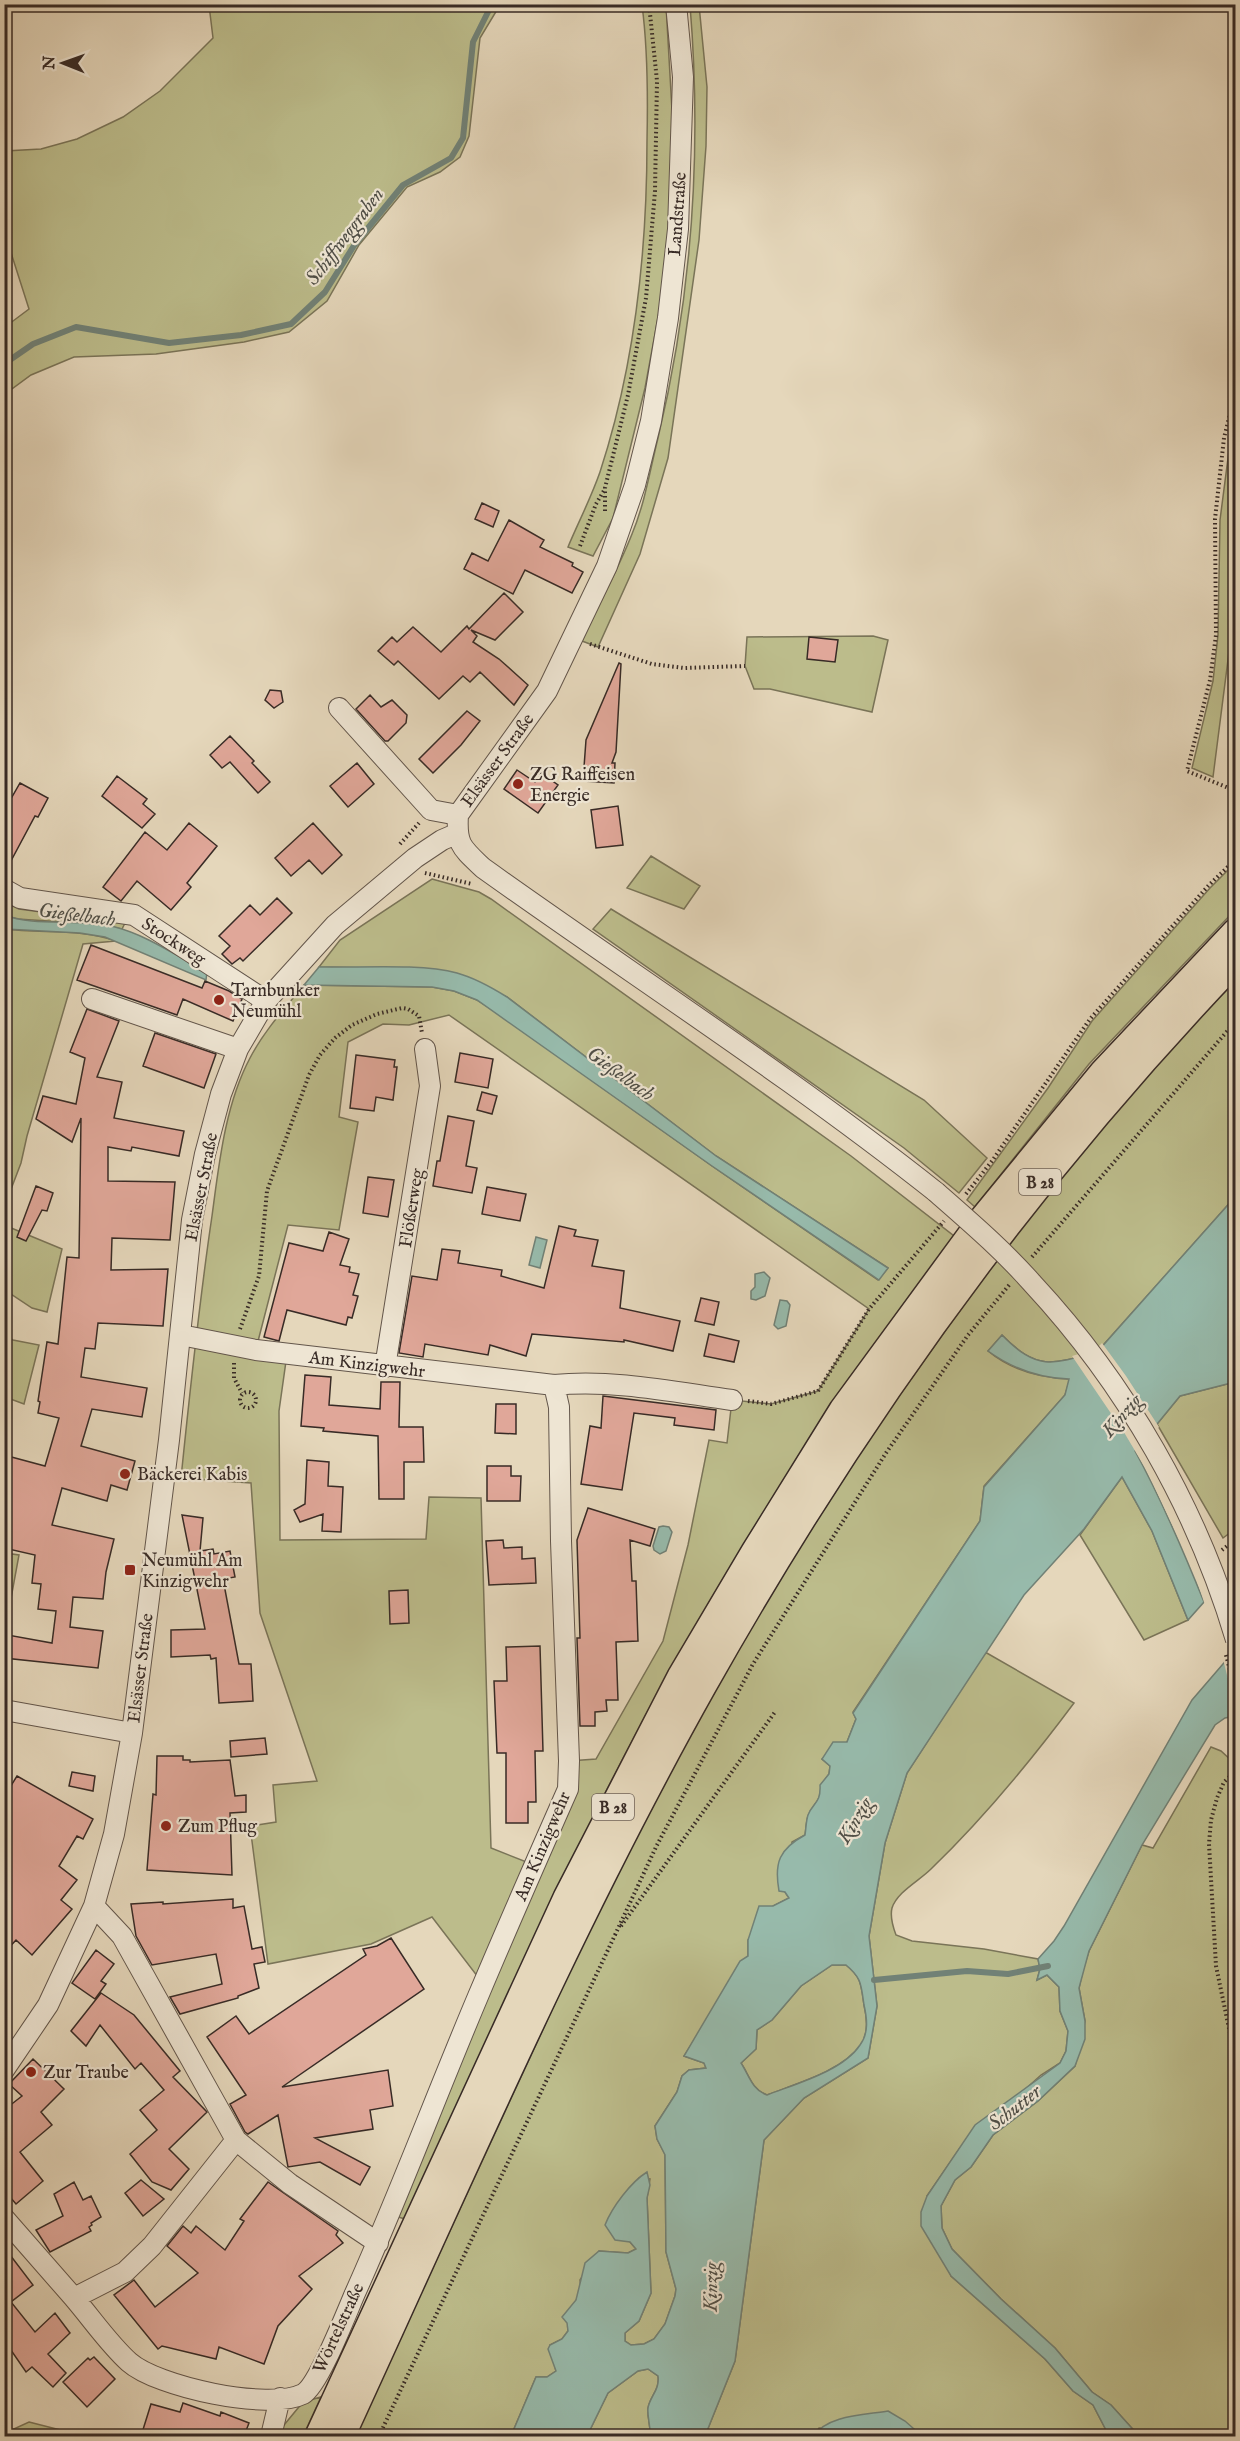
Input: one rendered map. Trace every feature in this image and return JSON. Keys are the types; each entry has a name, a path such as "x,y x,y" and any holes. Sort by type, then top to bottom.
{"highway":[{"name":"B 28","path":"319,2436 567,1898 681,1677 755,1552 843,1410 983,1219 1103,1073 1236,932"},
{"name":"B 28","path":"341,2436 537,2010 597,1887 703,1685 774,1563 866,1420 1003,1228 1123,1081 1236,960"}],"street":[{"name":"Landstraße","path":"651,421 668,318 678,229 683,77 676,4"},
{"name":"Elsässer Straße","path":"4,2070 48,2005 94,1906 114,1834 132,1733 181,1335 192,1220 205,1154 221,1094 238,1049 266,1001 335,925 415,858 442,840 457,825 547,691 607,566 635,485 651,421"},
{"path":"339,708 431,810 457,825 463,850 483,868 714,1029 892,1157 936,1192 1032,1283 1089,1351 1172,1480 1211,1568 1229,1642"},
{"name":"Stockweg","path":"4,889 20,898 134,915 266,1001"},
{"path":"92,999 238,1049"},
{"name":"Flößerweg","path":"386,1367 430,1086 425,1049"},
{"name":"Am Kinzigwehr","path":"181,1335 256,1350 386,1367 554,1385 579,1383 618,1385 732,1400"},
{"name":"Am Kinzigwehr","path":"378,2243 479,1994 568,1789 559,1407 554,1385"},
{"path":"4,1710 132,1733"},
{"path":"94,1906 122,1936 236,2140 290,2184 378,2243"},
{"path":"74,2298 125,2272 152,2246 236,2140"},
{"name":"Wörtelstraße","path":"4,2218 129,2362 149,2375 176,2386 240,2397 291,2398 305,2392 319,2372 378,2243"},
{"path":"271,2436 280,2398"}],"path":[{"path":"604,518 605,488 628,395 646,298 655,191 657,81 649,4"},
{"path":"1236,390 1224,438 1215,519 1216,635 1210,680 1187,771 1236,791"},
{"path":"580,546 596,504 605,488"},
{"path":"573,638 652,664 684,668 745,666"},
{"path":"405,839 431,810"},
{"path":"963,1198 992,1161 1090,1019 1209,885 1236,859"},
{"path":"242,1393 234,1378 234,1345 259,1276 267,1191 309,1075 320,1055 335,1038 352,1025 392,1009 408,1009 419,1016 425,1049"},
{"path":"1025,1266 1060,1222 1236,1021"},
{"path":"732,1400 771,1404 818,1391 869,1309 946,1217 952,1224"},
{"path":"379,2436 656,1847 753,1664 886,1453 968,1335 1012,1284 1007,1277"},
{"path":"242,1393 254,1394 256,1401 254,1405 243,1407 239,1400 242,1393"},
{"path":"1220,1551 1236,1539"},
{"path":"1229,1642 1236,1693"},
{"path":"615,1935 774,1712"},
{"path":"1236,1771 1224,1782 1217,1798 1211,1820 1209,1844 1216,1966 1236,2062"}],"green space":[{"path":"209,5 500,5 480,38 469,136 460,157 440,172 407,187 359,245 327,301 289,332 244,342 156,354 74,357 31,375 5,394 5,327 29,309 5,234 5,151 41,149 77,139 123,117 160,91 213,38"},
{"path":"642,5 666,5 673,128 670,229 662,296 645,388 613,518 593,556 568,547 600,472 612,432 637,308 645,224 646,183 647,73"},
{"path":"690,5 699,5 707,87 706,146 699,240 668,458 640,554 598,647 582,641 621,561 640,510 670,385 679,331 691,223 694,168 695,114"},
{"path":"1235,404 1235,605 1213,777 1192,768 1213,681 1218,635 1220,520"},
{"path":"873,636 888,640 872,712 770,689 754,689 745,666 747,637"},
{"path":"651,856 700,886 684,909 627,888"},
{"path":"1235,863 1235,910 1089,1064 975,1207 967,1200 1048,1088 1092,1021"},
{"path":"432,879 479,892 851,1156 954,1236 845,1388 743,1545 680,1653 571,1862 405,2219 395,2216 488,1990 432,1917 371,1944 268,1964 250,1826 276,1822 273,1785 317,1781 260,1613 251,1483 181,1478 207,1249 221,1156 234,1095 250,1058 268,1029 304,985 432,987 454,991 477,1000 496,1012 712,1166 878,1280 888,1268 716,1156 507,997 423,969 319,967 340,940","holes":["449,1015 869,1309 818,1391 771,1404 732,1400 727,1443 709,1440 688,1545 663,1641 596,1759 569,1761 534,1865 491,1848 481,1498 429,1497 426,1539 280,1540 279,1411 287,1354 256,1349 288,1225 339,1230 358,1122 339,1117 348,1042 383,1024 409,1025"]},
{"path":"4,902 19,909 125,923 122,929 95,924 17,919 5,915"},
{"path":"611,909 924,1100 987,1158 959,1193 904,1148 593,929"},
{"path":"5,929 89,934 116,941 83,944 21,1163 5,1205"},
{"path":"1235,980 1235,1197 1098,1351 1057,1362 1046,1362 1025,1355 1002,1335 988,1351 1026,1372 1070,1379 1065,1395 984,1486 980,1521 853,1712 856,1719 847,1742 822,1759 830,1766 829,1774 821,1785 818,1799 808,1816 805,1835 792,1842 785,1892 789,1898 773,1906 748,1940 748,1956 684,2056 704,2063 706,2068 689,2070 682,2076 677,2092 655,2126 657,2139 665,2154 666,2252 676,2289 665,2324 654,2339 644,2344 631,2345 625,2341 625,2333 639,2321 651,2293 647,2198 650,2179 639,2178 631,2188 630,2242 636,2249 628,2253 599,2251 580,2280 579,2293 569,2317 568,2331 562,2339 550,2345 556,2371 547,2377 536,2377 511,2436 355,2436 606,1893 655,1798 787,1563 881,1421 1013,1236 1134,1089"},
{"path":"4,1225 62,1249 47,1312 32,1308 5,1290"},
{"path":"4,1335 13,1340 39,1345 24,1404 5,1397"},
{"path":"1235,1382 1235,1529 1223,1538 1157,1424 1180,1396"},
{"path":"1122,1477 1152,1531 1188,1620 1144,1640 1080,1535"},
{"path":"4,1553 19,1555 5,1631"},
{"path":"985,1652 1074,1703 987,1810 931,1869 899,1897 892,1908 892,1922 896,1935 912,1941 984,1949 1038,1959 1040,1969 1037,1980 1047,1975 1059,1987 1060,2011 1068,2031 1066,2051 1060,2063 1041,2075 960,2148 927,2196 951,2276 1045,2359 1073,2391 1093,2405 1106,2430 1117,2436 922,2436 916,2430 819,2428 814,2436 705,2436 735,2361 764,2140 804,2098 868,2058 877,2006 869,1936 885,1843 907,1773"},
{"path":"1211,1747 1221,1751 1233,1762 1236,1803 1235,2436 1139,2436 1111,2405 1092,2392 1055,2348 1001,2299 952,2249 942,2228 941,2206 955,2180 971,2167 993,2135 1038,2101 1075,2066 1085,2021 1079,1988 1089,1951 1142,1845 1153,1848"},
{"path":"832,1965 846,1965 860,1982 866,2020 864,2040 853,2054 831,2069 767,2095 762,2093 754,2086 741,2063 756,2049 757,2030 772,2020 801,1986"},
{"path":"648,2369 658,2376 656,2389 648,2408 650,2436 587,2436 608,2393 638,2371"},
{"path":"321,2397 303,2436 275,2436 303,2402"},
{"path":"29,2422 80,2435 5,2436 5,2433"}],"water":[{"path":"4,915 30,921 87,923 115,927 151,941 207,972 206,980 105,937 80,933 5,929"},
{"path":"319,967 425,968 457,973 489,986 507,997 716,1156 888,1268 879,1280 712,1166 477,1000 454,991 432,987 304,985"},
{"name":"Kinzig","path":"1235,1197 1235,1382 1180,1396 1135,1451 1172,1525 1204,1602 1188,1620 1152,1531 1122,1477 1084,1529 1024,1595 907,1773 885,1843 869,1936 877,2006 868,2058 804,2098 764,2140 735,2361 705,2436 650,2436 648,2408 656,2389 658,2376 648,2369 638,2371 608,2393 587,2436 511,2436 536,2377 547,2377 556,2371 548,2349 550,2345 562,2339 568,2331 567,2323 562,2317 576,2300 585,2263 599,2251 628,2253 636,2249 630,2242 615,2240 605,2225 623,2196 647,2172 650,2185 647,2198 651,2293 639,2321 625,2333 625,2341 631,2345 644,2344 654,2339 665,2324 676,2289 666,2252 665,2155 657,2139 655,2126 677,2092 682,2076 689,2070 706,2068 704,2063 684,2056 740,1961 748,1956 748,1940 759,1906 773,1906 789,1898 785,1892 779,1891 778,1865 784,1851 805,1835 808,1815 818,1799 820,1785 829,1774 830,1766 822,1759 833,1742 847,1742 856,1719 853,1713 980,1521 984,1487 1065,1395 1069,1379 1047,1377 1026,1371 988,1351 1002,1335 1025,1355 1046,1362 1057,1362 1098,1351","holes":["832,1965 846,1965 858,1978 862,1992 866,2025 865,2036 860,2045 842,2062 818,2076 767,2095 762,2093 754,2086 741,2063 756,2049 757,2030 772,2020 801,1986"]},
{"path":"536,1237 547,1240 540,1268 529,1265"},
{"path":"764,1272 770,1278 765,1296 756,1300 751,1299 751,1291 755,1287 755,1274"},
{"path":"780,1300 787,1301 790,1305 786,1326 778,1329 774,1325"},
{"path":"659,1527 669,1527 672,1532 666,1551 660,1554 654,1550 653,1546"},
{"name":"Schutter","path":"1235,1650 1235,1716 1225,1718 1215,1725 1142,1845 1089,1951 1079,1988 1085,2021 1085,2039 1075,2066 1038,2101 993,2135 971,2167 955,2180 941,2206 942,2228 952,2249 1001,2299 1055,2348 1092,2392 1111,2405 1139,2436 1117,2436 1106,2430 1093,2405 1073,2391 1045,2359 951,2276 921,2226 921,2212 927,2196 975,2125 1060,2063 1066,2051 1068,2031 1060,2011 1059,1987 1047,1975 1037,1980 1040,1969 1038,1959 1064,1926 1192,1700"},
{"path":"888,2411 905,2421 922,2436 891,2436 874,2433 853,2436 814,2436 820,2429 837,2420"}],"pier":[{"path":"1102,1343 1159,1427 1138,1451 1181,1537 1206,1601 1205,1605 1193,1569 1147,1471 1072,1356 1096,1349"},
{"path":"1236,1647 1235,1707 1223,1659"}],"building":[{"path":"482,503 499,511 493,527 475,519"},
{"path":"509,520 544,540 540,547 573,563 572,566 583,572 572,593 525,570 513,594 464,569 472,553 488,561"},
{"path":"504,593 523,612 495,640 471,630 477,636 473,642 499,659 528,685 514,705 480,672 470,682 463,676 439,699 398,661 394,665 378,651 392,637 397,642 413,627 441,652 467,626 469,629"},
{"path":"809,637 838,640 835,662 807,659"},
{"path":"619,663 621,664 616,752 612,763 615,763 614,783 583,781 586,740"},
{"path":"270,690 281,691 283,702 274,708 265,700"},
{"path":"370,695 381,707 392,700 407,715 406,723 388,741 385,741 356,709"},
{"path":"467,711 480,721 461,745 433,773 419,759"},
{"path":"230,736 270,782 258,793 230,762 222,768 210,755"},
{"path":"357,763 374,784 348,807 330,786"},
{"path":"517,770 535,782 541,773 558,785 538,813 504,789"},
{"path":"117,776 147,799 143,804 155,814 142,828 102,796"},
{"path":"20,783 48,798 38,817 35,816 4,874 4,811"},
{"path":"618,806 623,845 596,848 591,810"},
{"path":"189,823 217,846 187,883 191,887 171,910 137,881 121,901 103,887 145,832 167,850"},
{"path":"313,823 342,855 322,874 309,860 291,876 275,858"},
{"path":"277,898 292,913 243,961 240,958 232,964 222,954 230,946 219,936 250,905 260,915"},
{"path":"91,945 202,988 205,981 229,991 242,999 233,1021 183,999 177,1015 77,980"},
{"path":"87,1009 119,1021 97,1077 122,1082 114,1118 184,1131 179,1156 132,1147 131,1151 108,1147 108,1181 175,1182 170,1240 112,1238 111,1270 168,1269 163,1326 98,1323 95,1349 85,1348 81,1377 147,1388 142,1417 92,1409 81,1446 135,1461 127,1490 111,1485 107,1501 62,1488 52,1525 114,1539 106,1572 103,1599 73,1597 70,1627 103,1631 98,1668 4,1658 8,1635 52,1643 56,1611 38,1609 41,1584 32,1583 35,1555 4,1548 4,1455 45,1466 59,1418 38,1413 40,1402 38,1401 47,1342 58,1344 67,1257 79,1258 81,1118 72,1142 36,1119 43,1096 76,1104 85,1058 70,1052"},
{"path":"155,1033 216,1054 204,1088 143,1066"},
{"path":"460,1053 493,1059 488,1088 455,1082"},
{"path":"356,1055 395,1060 394,1067 397,1067 393,1100 376,1097 374,1111 350,1108"},
{"path":"482,1092 497,1096 492,1114 477,1110"},
{"path":"448,1116 474,1121 466,1166 477,1168 472,1193 433,1186"},
{"path":"368,1177 394,1180 388,1217 363,1213"},
{"path":"36,1186 53,1193 47,1211 42,1210 26,1241 17,1237"},
{"path":"487,1187 526,1194 520,1221 482,1214"},
{"path":"559,1226 576,1230 574,1236 598,1240 592,1266 624,1271 620,1308 680,1321 673,1351 624,1340 624,1342 532,1334 526,1356 490,1345 488,1355 425,1344 423,1357 399,1353 412,1276 437,1280 442,1249 460,1251 458,1263 502,1270 501,1276 544,1288"},
{"path":"329,1232 349,1239 340,1265 350,1267 349,1272 359,1274 353,1295 358,1296 352,1318 348,1317 346,1325 287,1310 279,1341 264,1337 289,1243 323,1251"},
{"path":"701,1298 719,1302 714,1325 695,1321"},
{"path":"709,1334 739,1341 734,1362 704,1356"},
{"path":"305,1375 331,1377 329,1405 380,1409 381,1382 400,1382 399,1427 423,1427 424,1462 404,1462 404,1499 379,1499 378,1436 323,1431 324,1428 301,1426"},
{"path":"603,1396 716,1410 714,1430 674,1425 675,1418 634,1413 622,1490 581,1484 590,1426 601,1428"},
{"path":"496,1404 516,1404 516,1434 495,1433"},
{"path":"307,1460 329,1462 328,1486 343,1487 341,1532 322,1531 323,1514 300,1522 294,1510 305,1504"},
{"path":"487,1466 511,1466 511,1476 521,1476 520,1501 487,1501"},
{"path":"588,1508 655,1529 650,1546 630,1540 632,1581 636,1581 638,1641 616,1642 618,1700 606,1700 607,1711 595,1712 595,1726 580,1726 577,1540"},
{"path":"182,1515 203,1518 200,1551 213,1549 214,1554 230,1551 235,1577 223,1579 239,1664 251,1664 253,1701 219,1703 216,1658 211,1659 210,1655 171,1657 171,1630 205,1629"},
{"path":"503,1540 504,1548 522,1547 522,1559 535,1558 536,1583 489,1585 486,1541"},
{"path":"408,1590 409,1623 390,1624 389,1591"},
{"path":"540,1646 543,1751 535,1751 536,1802 528,1802 528,1823 506,1823 506,1753 497,1753 494,1681 507,1681 506,1647"},
{"path":"265,1738 267,1754 231,1757 230,1741"},
{"path":"157,1756 183,1756 183,1760 190,1760 190,1762 230,1760 235,1796 246,1795 246,1812 230,1813 232,1875 147,1870 153,1794 156,1795"},
{"path":"72,1772 95,1776 93,1791 69,1786"},
{"path":"17,1776 93,1819 83,1839 77,1836 59,1866 77,1880 61,1900 72,1909 32,1955 16,1940 4,1953 4,1797"},
{"path":"233,1899 233,1908 244,1906 252,1949 262,1947 265,1962 254,1964 259,1988 238,1996 238,1998 180,2014 170,1997 222,1984 216,1954 152,1965 136,1936 131,1904"},
{"path":"391,1938 424,1989 282,2087 388,2070 393,2106 370,2110 373,2129 315,2138 370,2167 360,2185 320,2162 288,2167 278,2115 248,2134 245,2132 230,2104 246,2095 207,2037 236,2016 249,2034 366,1955 363,1949 377,1946"},
{"path":"96,1950 114,1964 101,1981 106,1984 95,1999 72,1983"},
{"path":"101,1993 134,2015 180,2071 173,2077 207,2112 169,2149 189,2169 171,2190 152,2182 130,2154 157,2130 140,2110 164,2090 141,2063 135,2069 100,2025 86,2046 71,2031"},
{"path":"33,2059 64,2089 41,2112 52,2125 20,2152 43,2181 16,2204 4,2190 4,2110 22,2096 9,2084"},
{"path":"141,2180 164,2199 143,2216 125,2193"},
{"path":"74,2182 83,2200 91,2196 101,2217 91,2223 89,2227 91,2231 50,2252 36,2230 63,2216 54,2194"},
{"path":"268,2182 338,2231 336,2235 343,2243 299,2276 312,2289 278,2326 264,2364 219,2347 216,2359 162,2346 158,2349 114,2295 134,2280 155,2307 198,2273 167,2246 183,2226 191,2233 196,2226 225,2250 244,2221 240,2219"},
{"path":"4,2247 33,2285 11,2302 35,2332 55,2313 70,2333 48,2354 66,2373 53,2387 32,2367 26,2372 4,2340"},
{"path":"94,2357 115,2379 87,2407 63,2382 88,2358 90,2360"},
{"path":"183,2403 220,2416 221,2412 249,2423 244,2436 141,2436 151,2404 180,2412"}],"waterway":[{"name":"Schiffweggraben","path":"4,364 33,344 76,327 169,343 241,335 291,324 325,292 355,244 403,185 451,158 463,138 473,42 492,4"},
{"path":"874,1980 967,1971 1008,1974 1048,1966"}],"place":[{"name":"ZG Raiffeisen Energie","path":"518,784"},
{"name":"Tarnbunker Neumühl","path":"219,1000"},
{"name":"Bäckerei Kabis","path":"125,1474"},
{"name":"Neumühl Am Kinzigwehr","path":"130,1570"},
{"name":"Zum Pflug","path":"166,1826"},
{"name":"Zur Traube","path":"31,2072"}],"water label":[{"name":"Gießelbach","path":"77,914"},
{"name":"Gießelbach","path":"621,1073"}]}
